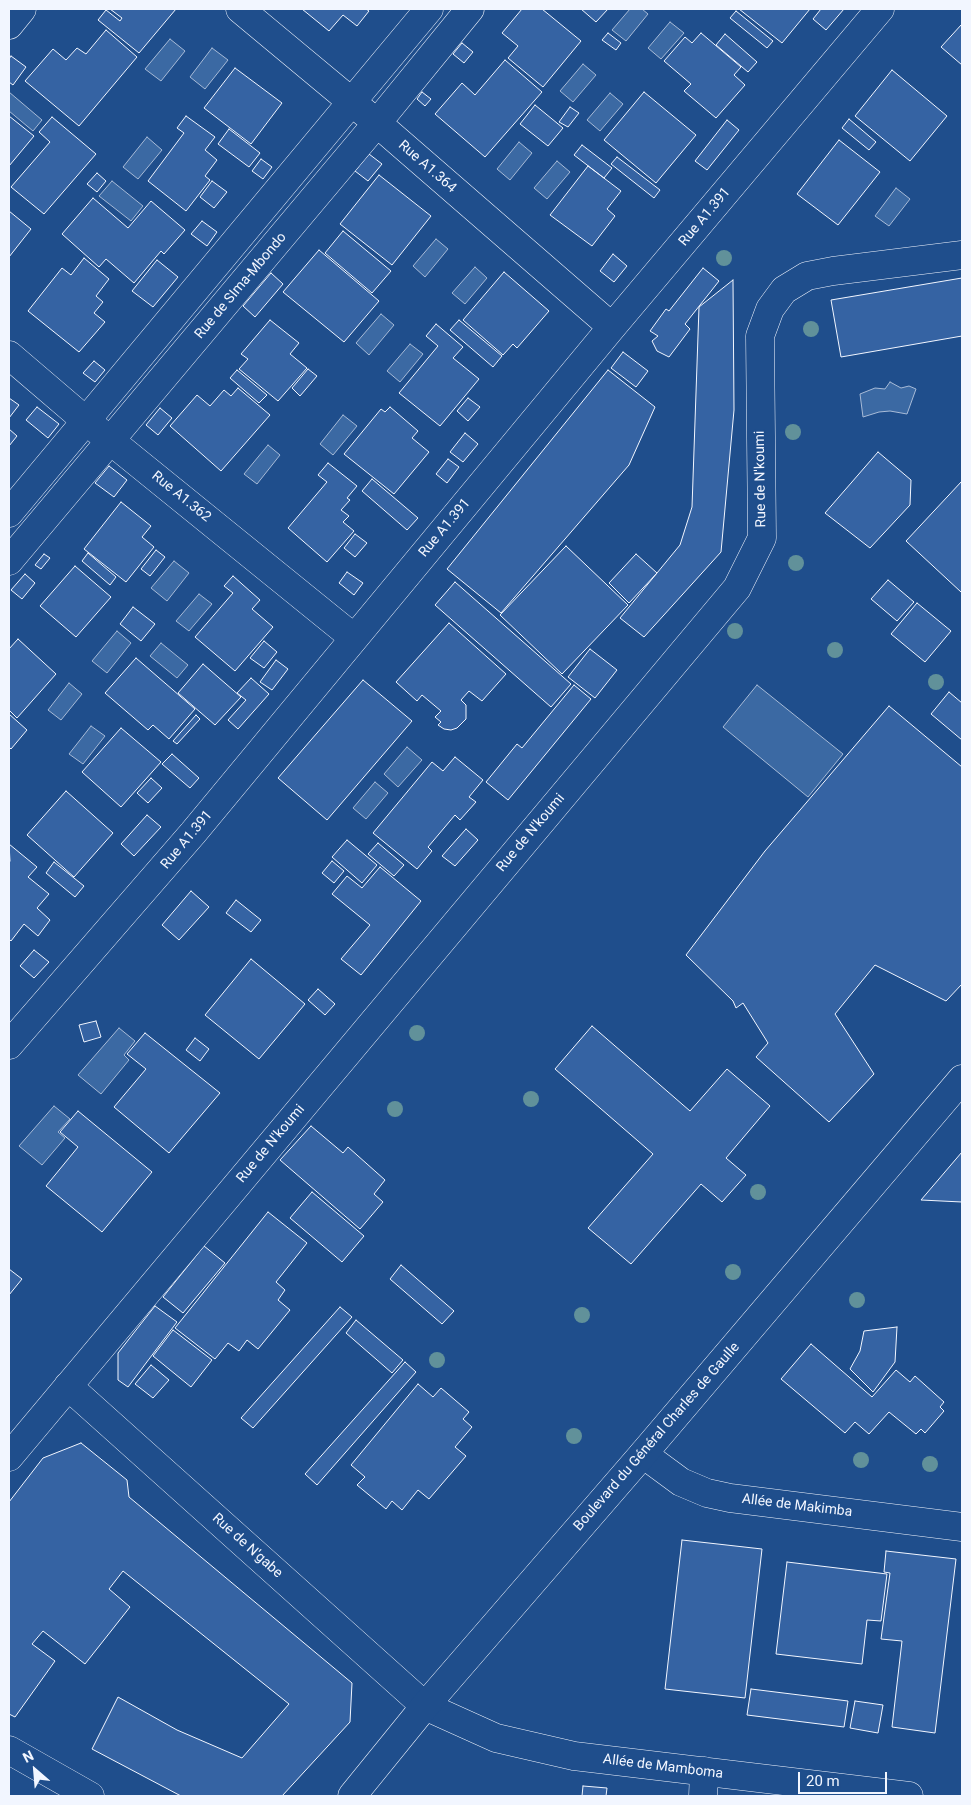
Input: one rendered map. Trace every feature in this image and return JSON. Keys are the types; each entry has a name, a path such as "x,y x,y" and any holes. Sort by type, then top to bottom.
{"street":[{"path":"9,25 22,9"},
{"name":"Rue A1.364","path":"240,9 377,123 612,327"},
{"path":"9,513 429,9"},
{"name":"Rue de SIma-Mbondo","path":"9,561 112,441 470,9"},
{"name":"Rue A1.391","path":"9,1045 193,833 612,327 880,9"},
{"name":"Rue de N'koumi","path":"9,1457 737,588 762,538 760,336 770,309 784,290 807,276 962,255"},
{"name":"Rue A1.362","path":"9,355 85,420 354,638"},
{"name":"Boulevard du Général Charles de Gaulle","path":"356,1794 425,1706 643,1454 962,1078"},
{"name":"Rue de N'gabe","path":"68,1386 425,1706"},
{"name":"Allée de Makimba","path":"643,1454 681,1482 707,1493 730,1498 962,1527"},
{"name":"Allée de Mamboma","path":"425,1706 496,1738 703,1784 909,1796"},
{"path":"9,1750 90,1796"}],"water":[{"path":"630,9 642,9 648,14 626,41 612,30"},
{"path":"670,22 684,33 661,59 648,48"},
{"path":"170,39 185,51 161,81 145,69"},
{"path":"212,48 228,60 205,89 190,77"},
{"path":"583,64 596,75 573,102 560,91"},
{"path":"9,92 42,120 33,131 9,111"},
{"path":"610,93 623,104 600,131 587,120"},
{"path":"147,137 162,150 138,179 123,167"},
{"path":"519,142 532,153 510,180 497,169"},
{"path":"557,161 570,172 547,199 534,188"},
{"path":"112,181 143,206 131,221 99,196"},
{"path":"896,188 910,199 889,226 875,216"},
{"path":"436,239 448,249 425,277 413,266"},
{"path":"475,267 487,278 465,304 452,293"},
{"path":"381,314 394,325 369,355 356,343"},
{"path":"410,344 423,354 400,382 387,371"},
{"path":"890,382 901,388 909,386 916,389 907,414 890,411 863,417 860,394 875,388 885,389"},
{"path":"343,415 357,426 333,455 320,444"},
{"path":"268,445 280,455 257,484 244,474"},
{"path":"174,561 189,573 167,601 151,588"},
{"path":"199,594 212,604 189,631 176,621"},
{"path":"117,631 131,643 107,673 92,661"},
{"path":"161,643 188,665 177,678 150,656"},
{"path":"69,683 82,694 61,720 48,710"},
{"path":"757,685 843,754 808,797 723,727"},
{"path":"91,726 105,736 83,764 69,754"},
{"path":"407,747 422,760 398,787 384,774"},
{"path":"375,782 388,793 366,819 353,808"},
{"path":"119,1028 135,1041 124,1055 129,1060 101,1094 78,1075"},
{"path":"54,1106 70,1119 58,1132 65,1138 42,1165 19,1146"}],"building":[{"path":"110,9 176,9 139,53 98,20 106,10 120,21 122,18"},
{"path":"302,9 366,9 369,11 357,26 343,15 329,31"},
{"path":"522,9 542,9 581,41 543,87 508,58 518,46 502,33"},
{"path":"581,9 608,9 596,22"},
{"path":"739,9 810,9 782,43"},
{"path":"821,9 844,9 826,30 813,19"},
{"path":"736,11 773,41 767,48 730,18"},
{"path":"962,24 962,65 941,47"},
{"path":"106,30 137,57 79,126 25,81 53,49 66,60 77,48 86,54"},
{"path":"608,33 621,43 616,50 602,40"},
{"path":"701,33 741,67 734,75 745,85 716,118 684,91 691,84 664,61 685,37 692,43"},
{"path":"725,34 757,62 748,72 716,45"},
{"path":"462,43 473,52 464,63 453,54"},
{"path":"11,56 26,67 13,85 9,82 9,59"},
{"path":"505,60 542,92 485,157 435,114 462,83 475,95"},
{"path":"235,68 282,103 251,144 204,108"},
{"path":"892,70 947,116 910,161 855,116"},
{"path":"422,92 431,99 425,106 417,99"},
{"path":"644,92 696,135 656,183 604,140"},
{"path":"535,105 563,128 548,146 520,124"},
{"path":"570,107 579,113 568,127 559,122"},
{"path":"9,116 34,136 9,166"},
{"path":"186,116 215,137 205,150 217,160 205,176 210,180 186,211 148,181 184,133 177,128"},
{"path":"52,117 96,154 44,214 11,187 50,142 39,132"},
{"path":"849,119 876,142 869,150 842,128"},
{"path":"727,120 739,130 707,170 695,161"},
{"path":"229,129 260,153 249,167 218,144"},
{"path":"839,140 880,172 838,225 797,194"},
{"path":"582,145 612,168 604,178 574,155"},
{"path":"369,154 382,164 368,181 355,171"},
{"path":"617,157 660,190 654,198 611,164"},
{"path":"261,159 272,167 263,179 252,171"},
{"path":"588,166 621,191 607,209 615,216 592,246 550,215"},
{"path":"97,173 106,181 97,192 87,184"},
{"path":"379,175 431,216 392,265 340,224"},
{"path":"212,181 227,192 214,208 200,197"},
{"path":"93,198 128,228 151,201 185,230 164,254 161,251 134,283 106,259 99,267 62,234"},
{"path":"9,211 31,229 9,257"},
{"path":"202,221 217,232 207,246 191,234"},
{"path":"343,231 391,271 372,293 325,253"},
{"path":"319,250 379,301 344,342 283,292"},
{"path":"613,254 627,266 614,282 600,271"},
{"path":"84,258 109,279 96,296 103,302 94,313 105,322 79,352 28,311 62,268 71,275"},
{"path":"157,260 178,277 153,307 132,291"},
{"path":"703,268 719,281 685,324 690,329 669,357 657,351 652,341 658,336 650,331 666,309 669,311"},
{"path":"504,272 549,311 517,348 513,344 503,355 463,320"},
{"path":"271,273 283,284 255,317 243,306"},
{"path":"962,278 962,336 841,357 831,300"},
{"path":"733,280 734,410 721,552 644,637 620,618 680,545 692,507 699,307"},
{"path":"270,320 299,343 290,354 307,368 278,401 239,369 248,359 241,354"},
{"path":"459,320 502,356 493,367 450,330"},
{"path":"436,324 463,347 453,358 479,379 440,426 399,393 438,346 426,336"},
{"path":"623,352 648,371 636,387 611,368"},
{"path":"94,361 105,370 95,382 83,373"},
{"path":"308,369 317,376 300,396 292,388"},
{"path":"237,370 267,395 259,403 230,378"},
{"path":"608,370 655,407 629,465 501,613 447,569"},
{"path":"238,388 270,415 221,471 170,426 197,395 210,406 224,390 231,396"},
{"path":"9,398 19,405 9,418"},
{"path":"468,398 480,407 468,421 457,411"},
{"path":"37,407 59,424 48,438 26,420"},
{"path":"390,407 418,431 412,438 429,452 394,494 344,454 381,409 385,412"},
{"path":"160,408 172,418 158,435 146,425"},
{"path":"9,429 17,436 9,446"},
{"path":"465,433 478,444 463,462 450,452"},
{"path":"878,452 911,480 910,505 870,548 825,513"},
{"path":"448,459 459,467 447,483 436,474"},
{"path":"328,463 357,486 347,498 350,500 341,510 349,516 343,522 354,531 327,562 288,528 327,482 318,475"},
{"path":"109,466 127,480 114,497 95,483"},
{"path":"372,479 418,518 407,530 362,491"},
{"path":"962,481 962,590 961,592 906,541"},
{"path":"121,502 151,526 142,537 154,547 126,582 84,549"},
{"path":"355,534 367,543 355,557 344,548"},
{"path":"566,546 628,605 562,674 500,615"},
{"path":"156,550 165,557 150,576 141,569"},
{"path":"88,553 116,577 110,585 82,561"},
{"path":"44,554 50,558 41,569 35,565"},
{"path":"636,554 657,573 629,603 609,583"},
{"path":"75,566 111,597 76,637 40,606"},
{"path":"347,572 363,583 354,595 339,583"},
{"path":"25,574 35,583 22,599 11,590"},
{"path":"233,576 260,600 252,609 273,627 235,671 195,637 233,593 224,586"},
{"path":"888,580 914,602 897,621 871,599"},
{"path":"455,582 571,684 551,707 435,605"},
{"path":"917,603 951,631 925,662 891,634"},
{"path":"133,607 155,624 141,641 120,624"},
{"path":"449,623 506,674 482,701 469,691 461,700 466,705 466,719 457,728 451,730 444,729 438,725 441,722 435,717 441,711 422,695 417,701 396,682"},
{"path":"18,639 56,674 17,718 9,710 9,649"},
{"path":"264,641 277,652 264,668 250,658"},
{"path":"590,649 617,670 595,698 568,677"},
{"path":"136,658 195,709 169,739 153,725 148,730 105,693"},
{"path":"276,660 288,669 272,690 260,682"},
{"path":"203,664 241,697 215,725 178,693"},
{"path":"251,678 269,694 238,729 228,720 246,700 237,693"},
{"path":"363,680 412,721 327,820 278,778"},
{"path":"574,685 591,699 508,800 486,782 517,744 522,748"},
{"path":"949,692 962,703 962,740 931,714"},
{"path":"889,706 962,767 962,984 946,1001 875,965 835,1014 874,1074 829,1122 756,1057 768,1043 743,1003 736,1008 733,1001 686,955 765,851"},
{"path":"9,714 27,730 11,749 9,747"},
{"path":"196,715 200,719 177,744 173,741"},
{"path":"121,728 161,762 121,807 82,772"},
{"path":"172,754 199,778 190,788 162,764"},
{"path":"455,757 483,780 469,797 476,802 460,820 455,815 428,847 432,851 417,869 373,833 432,762 443,771"},
{"path":"151,778 162,788 148,803 137,793"},
{"path":"66,791 113,833 74,877 27,835"},
{"path":"147,815 161,827 134,856 121,844"},
{"path":"466,829 478,840 455,866 442,856"},
{"path":"347,840 377,865 362,883 332,857"},
{"path":"378,843 404,865 394,876 368,854"},
{"path":"9,844 37,867 28,877 49,894 37,908 50,920 38,936 24,924 11,941 9,939"},
{"path":"332,861 344,871 334,883 322,873"},
{"path":"54,862 84,886 75,897 46,873"},
{"path":"380,867 421,901 361,975 341,959 370,925 332,894 347,876 362,888"},
{"path":"191,891 209,907 179,940 162,925"},
{"path":"236,900 261,920 251,932 226,913"},
{"path":"34,950 49,962 34,978 20,966"},
{"path":"251,959 305,1004 259,1059 205,1015"},
{"path":"318,989 335,1004 325,1015 308,1000"},
{"path":"96,1021 101,1037 84,1042 79,1025"},
{"path":"592,1026 690,1111 727,1069 770,1106 726,1158 746,1175 722,1202 701,1184 631,1264 588,1228 653,1154 555,1069"},
{"path":"145,1033 220,1093 169,1153 114,1107 146,1069 127,1054"},
{"path":"195,1038 209,1049 200,1061 186,1050"},
{"path":"78,1111 152,1172 102,1232 46,1186 78,1147 60,1132"},
{"path":"311,1126 343,1153 348,1147 385,1180 374,1194 383,1202 360,1229 280,1160"},
{"path":"962,1152 962,1202 921,1200"},
{"path":"312,1192 364,1236 342,1262 290,1218"},
{"path":"268,1212 307,1243 276,1282 285,1290 278,1300 290,1310 258,1349 247,1340 239,1351 228,1343 215,1359 175,1328"},
{"path":"204,1246 225,1263 183,1313 163,1297"},
{"path":"401,1265 454,1311 442,1324 390,1279"},
{"path":"9,1269 22,1279 9,1295"},
{"path":"155,1306 177,1322 128,1387 118,1380 118,1353"},
{"path":"340,1307 352,1317 253,1428 241,1418"},
{"path":"356,1320 403,1360 392,1373 346,1333"},
{"path":"897,1327 895,1362 873,1392 850,1369 860,1351 864,1331"},
{"path":"173,1330 212,1360 191,1387 153,1356"},
{"path":"811,1344 872,1397 896,1370 910,1382 915,1376 944,1402 940,1407 944,1411 925,1433 921,1429 916,1434 889,1412 869,1434 855,1422 845,1433 781,1379"},
{"path":"405,1362 416,1372 317,1485 305,1474"},
{"path":"151,1365 169,1380 153,1398 135,1384"},
{"path":"418,1384 433,1397 441,1388 469,1412 463,1419 472,1427 455,1447 466,1456 429,1499 418,1490 402,1510 392,1501 386,1509 357,1485 365,1477 351,1465"},
{"path":"81,1443 127,1480 129,1497 352,1683 350,1722 282,1796 181,1796 92,1749 118,1697 177,1730 242,1758 289,1704 123,1571 109,1589 130,1607 85,1664 43,1631 32,1644 55,1661 15,1717 9,1714 9,1502 43,1458"},
{"path":"682,1540 762,1549 745,1698 665,1689"},
{"path":"886,1551 956,1559 935,1733 892,1727 902,1641 881,1639 890,1573 884,1572"},
{"path":"787,1562 887,1574 881,1621 867,1620 862,1664 776,1654"},
{"path":"751,1689 848,1701 844,1727 747,1715"},
{"path":"855,1701 883,1705 878,1733 850,1728"},
{"path":"583,1786 607,1788 606,1796 582,1796"}]}
